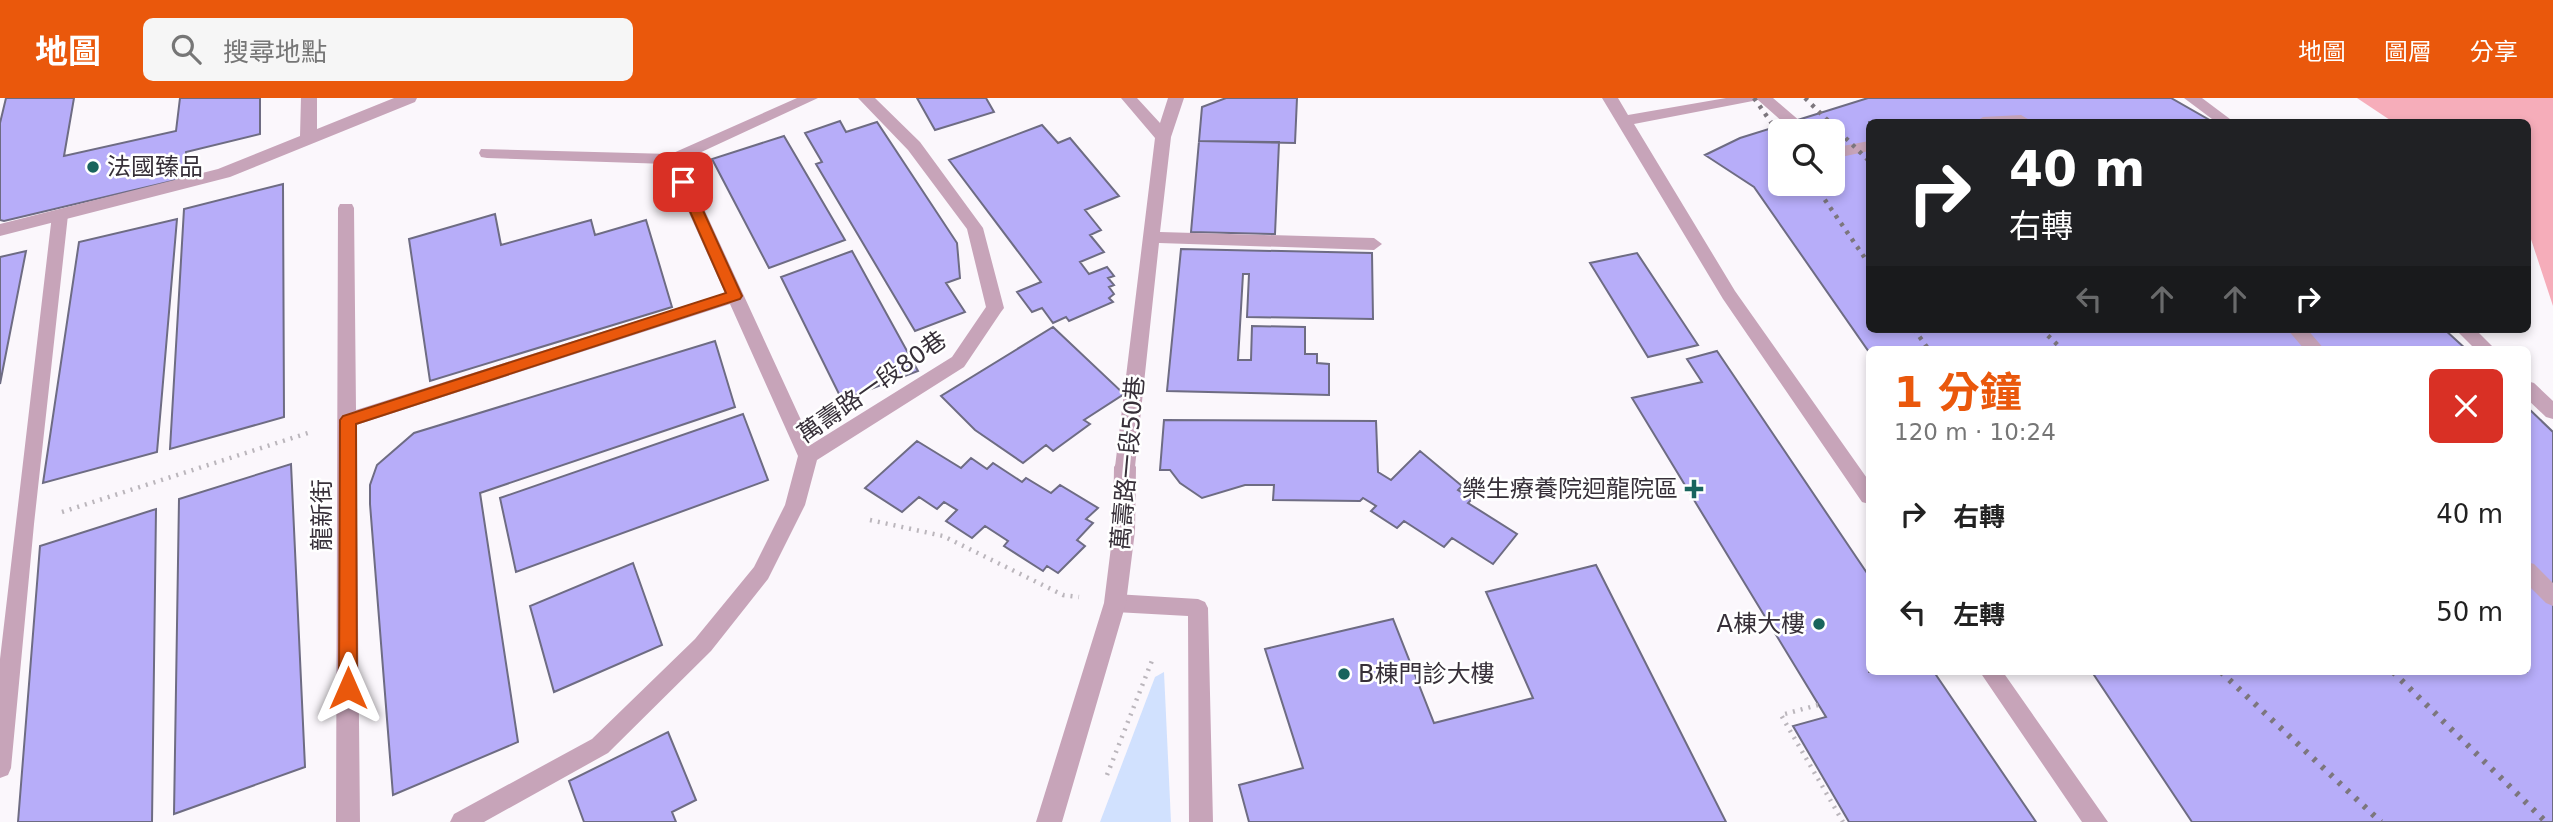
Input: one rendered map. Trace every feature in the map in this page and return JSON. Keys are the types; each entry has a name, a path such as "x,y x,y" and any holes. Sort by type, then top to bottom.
{"street":[{"path":"308,141 309,98"},
{"path":"0,230 225,173 409,98"},
{"name":"萬壽路一段50巷","path":"1049,822 1115,603 1124,531 1125,467"}],"lane":[{"path":"487,153 673,159 810,98"},
{"name":"萬壽路一段80巷","path":"461,822 600,746 703,645 761,573 795,505 808,456 958,362 995,308 975,228 914,146 866,98"},
{"path":"1129,98 1163,137"},
{"name":"萬壽路一段50巷","path":"1125,467 1163,137 1176,98"},
{"path":"1610,98 1729,295 1866,492"},
{"path":"1624,121 1752,98"},
{"path":"1764,98 1788,119"},
{"path":"2192,98 2222,119"},
{"path":"1845,151 1866,147"},
{"path":"673,159 808,456"},
{"name":"龍新街","path":"346,208 348,822"},
{"path":"0,768 24,524 60,215"},
{"path":"1150,237 1374,244"},
{"path":"348,420 735,296"},
{"path":"2300,333 2312,346"},
{"path":"2468,333 2483,346"},
{"path":"2531,392 2553,412"},
{"path":"2531,574 2553,597"},
{"path":"1115,603 1198,608 1201,822"},
{"path":"1994,675 2096,822"}],"path":[{"path":"24,524 348,420"},
{"path":"870,520 943,536 1063,595 1115,603"},
{"path":"1103,784 1153,659"},
{"path":"1818,705 1782,715 1843,822"}],"shaded area":[{"path":"2357,98 2553,98 2553,306 2531,239 2531,119 2388,119"}],"water":[{"path":"1164,672 1171,822 1100,822 1155,677"}],"building":[{"name":"法國臻品","path":"6,98 74,98 64,156 176,131 180,98 260,98 260,134 186,152 185,178 4,221 0,220 0,123"},
{"path":"917,98 986,98 994,112 935,130"},
{"path":"1226,98 1297,98 1295,143 1199,141 1202,107"},
{"path":"1868,98 2171,98 2208,119 1866,119 1866,333 2448,333 2463,346 1866,348 1754,187 1705,155 1740,138 1768,129 1768,196 1845,196 1845,119 1801,119"},
{"path":"840,121 846,132 877,122 957,243 960,278 946,283 965,312 915,331 816,164 822,162 805,133"},
{"path":"1042,125 1058,143 1070,138 1119,196 1085,210 1101,230 1090,235 1104,252 1080,262 1089,274 1107,267 1114,276 1108,278 1114,285 1109,287 1114,294 1109,298 1113,302 1069,321 1066,317 1053,323 1042,308 1032,312 1017,292 1041,282 949,160"},
{"path":"784,136 845,240 769,268 712,159"},
{"path":"1199,141 1279,142 1275,234 1191,232"},
{"path":"283,184 284,417 170,449 184,209"},
{"path":"495,214 501,245 591,220 595,235 646,220 672,307 430,381 409,239"},
{"path":"177,219 157,452 43,483 79,242"},
{"path":"1181,249 1372,253 1373,319 1247,317 1249,274 1243,274 1238,360 1251,360 1252,326 1305,327 1305,354 1317,354 1317,363 1329,364 1329,395 1167,391"},
{"path":"26,251 0,384 0,257"},
{"path":"852,251 918,371 842,400 781,277"},
{"path":"1637,253 1698,345 1648,357 1590,263"},
{"path":"1053,327 1124,394 1084,420 1090,424 1053,451 1046,445 1023,463 975,430 941,396"},
{"path":"715,341 735,407 480,493 518,742 393,795 370,504 370,485 377,465 414,433"},
{"name":"A棟大樓","path":"1717,351 1866,572 1866,675 1936,675 2036,822 1849,822 1793,726 1826,717 1632,398 1702,382 1687,359"},
{"path":"2531,411 2553,432 2553,822 2192,822 2094,675 2531,675"},
{"path":"743,414 768,480 516,572 500,498"},
{"path":"1164,420 1376,421 1378,472 1391,480 1420,451 1462,486 1458,490 1472,499 1468,503 1517,534 1493,564 1452,538 1444,547 1404,521 1397,528 1371,511 1376,506 1363,498 1360,501 1273,500 1274,485 1245,485 1202,498 1180,483 1170,470 1160,470"},
{"path":"917,441 961,468 971,458 987,469 993,463 1022,482 1026,478 1051,493 1060,485 1098,508 1086,519 1093,523 1077,540 1085,546 1058,573 1047,566 1043,571 1004,546 1008,541 985,526 972,538 946,521 957,510 944,502 937,509 919,497 902,512 865,488"},
{"path":"291,464 305,767 174,814 179,499"},
{"path":"156,509 152,822 18,822 40,546"},
{"path":"633,563 662,645 554,692 530,606"},
{"name":"B棟門診大樓","path":"1596,565 1726,822 1249,822 1239,785 1303,768 1265,649 1393,619 1434,723 1533,698 1486,592"},
{"path":"668,732 696,800 672,812 676,822 584,822 569,781"}],"railway":[{"path":"1754,98 1769,119"},
{"path":"1805,98 1866,158"},
{"path":"1822,196 1866,260"},
{"path":"1917,333 1926,346"},
{"path":"2045,333 2059,346"},
{"path":"2224,675 2381,822"},
{"path":"2396,675 2546,822"}],"place":[{"name":"法國臻品","path":"93,167"},
{"name":"樂生療養院迴龍院區","path":"1694,489"},
{"name":"A棟大樓","path":"1819,624"},
{"name":"B棟門診大樓","path":"1344,674"}],"route":[{"path":"348,688 348,420 735,296 683,182"}]}
